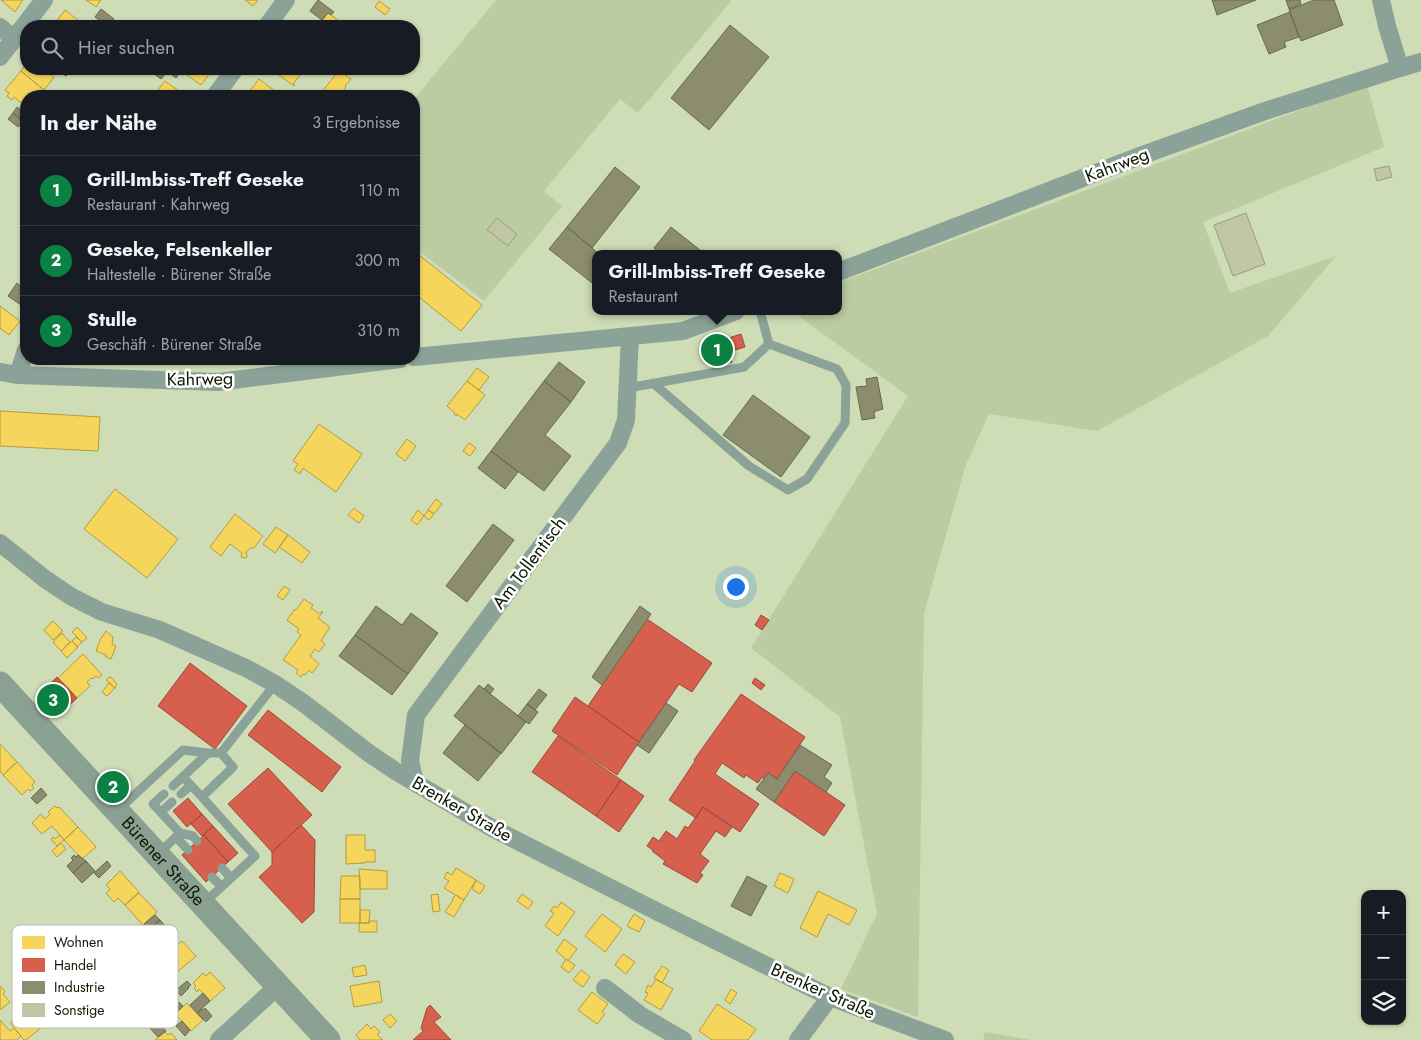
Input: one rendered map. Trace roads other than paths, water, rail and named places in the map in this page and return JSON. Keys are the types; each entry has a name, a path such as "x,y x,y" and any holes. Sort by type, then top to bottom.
{"main road":[{"name":"Bürener Straße","path":"0,684 328,1040"}],"street":[{"path":"28,20 44,0"},
{"path":"271,20 286,0"},
{"path":"1381,0 1400,68"},
{"path":"0,27 14,38"},
{"path":"0,57 20,30"},
{"name":"Kahrweg","path":"842,270 1140,156 1266,111 1421,62"},
{"path":"219,90 231,75"},
{"path":"420,356 683,331 725,315"},
{"name":"Am Tollentisch","path":"416,782 410,761 416,715 618,444 626,420 630,336"},
{"path":"18,375 21,365"},
{"name":"Kahrweg","path":"0,372 18,375 218,382 353,365"},
{"name":"Brenker Straße","path":"0,543 45,579 72,597 102,612 160,630 248,669 275,684 396,772 492,828 830,997 945,1040"},
{"path":"219,1040 278,986"},
{"path":"605,988 640,1015 683,1040"},
{"path":"798,1040 830,997"}],"lane":[{"path":"761,315 769,344"},
{"path":"628,388 744,367 769,344"},
{"path":"653,384 749,466 788,490 807,479 845,423 846,385 837,370 769,344"},
{"path":"221,753 275,684"},
{"path":"117,811 183,750 221,753"},
{"path":"173,786 208,753"},
{"path":"202,797 233,768 221,753"},
{"path":"183,777 254,856 203,904"},
{"path":"181,794 191,785"},
{"path":"164,794 153,804 161,812 188,850"},
{"path":"161,812 172,802"},
{"path":"157,855 178,835 193,836 197,841"},
{"path":"222,868 231,878"},
{"path":"212,876 221,886"}],"place":[{"name":"Grill-Imbiss-Treff Geseke","path":"717,350"},
{"name":"Stulle","path":"53,700"},
{"name":"Geseke, Felsenkeller","path":"113,787"}]}
